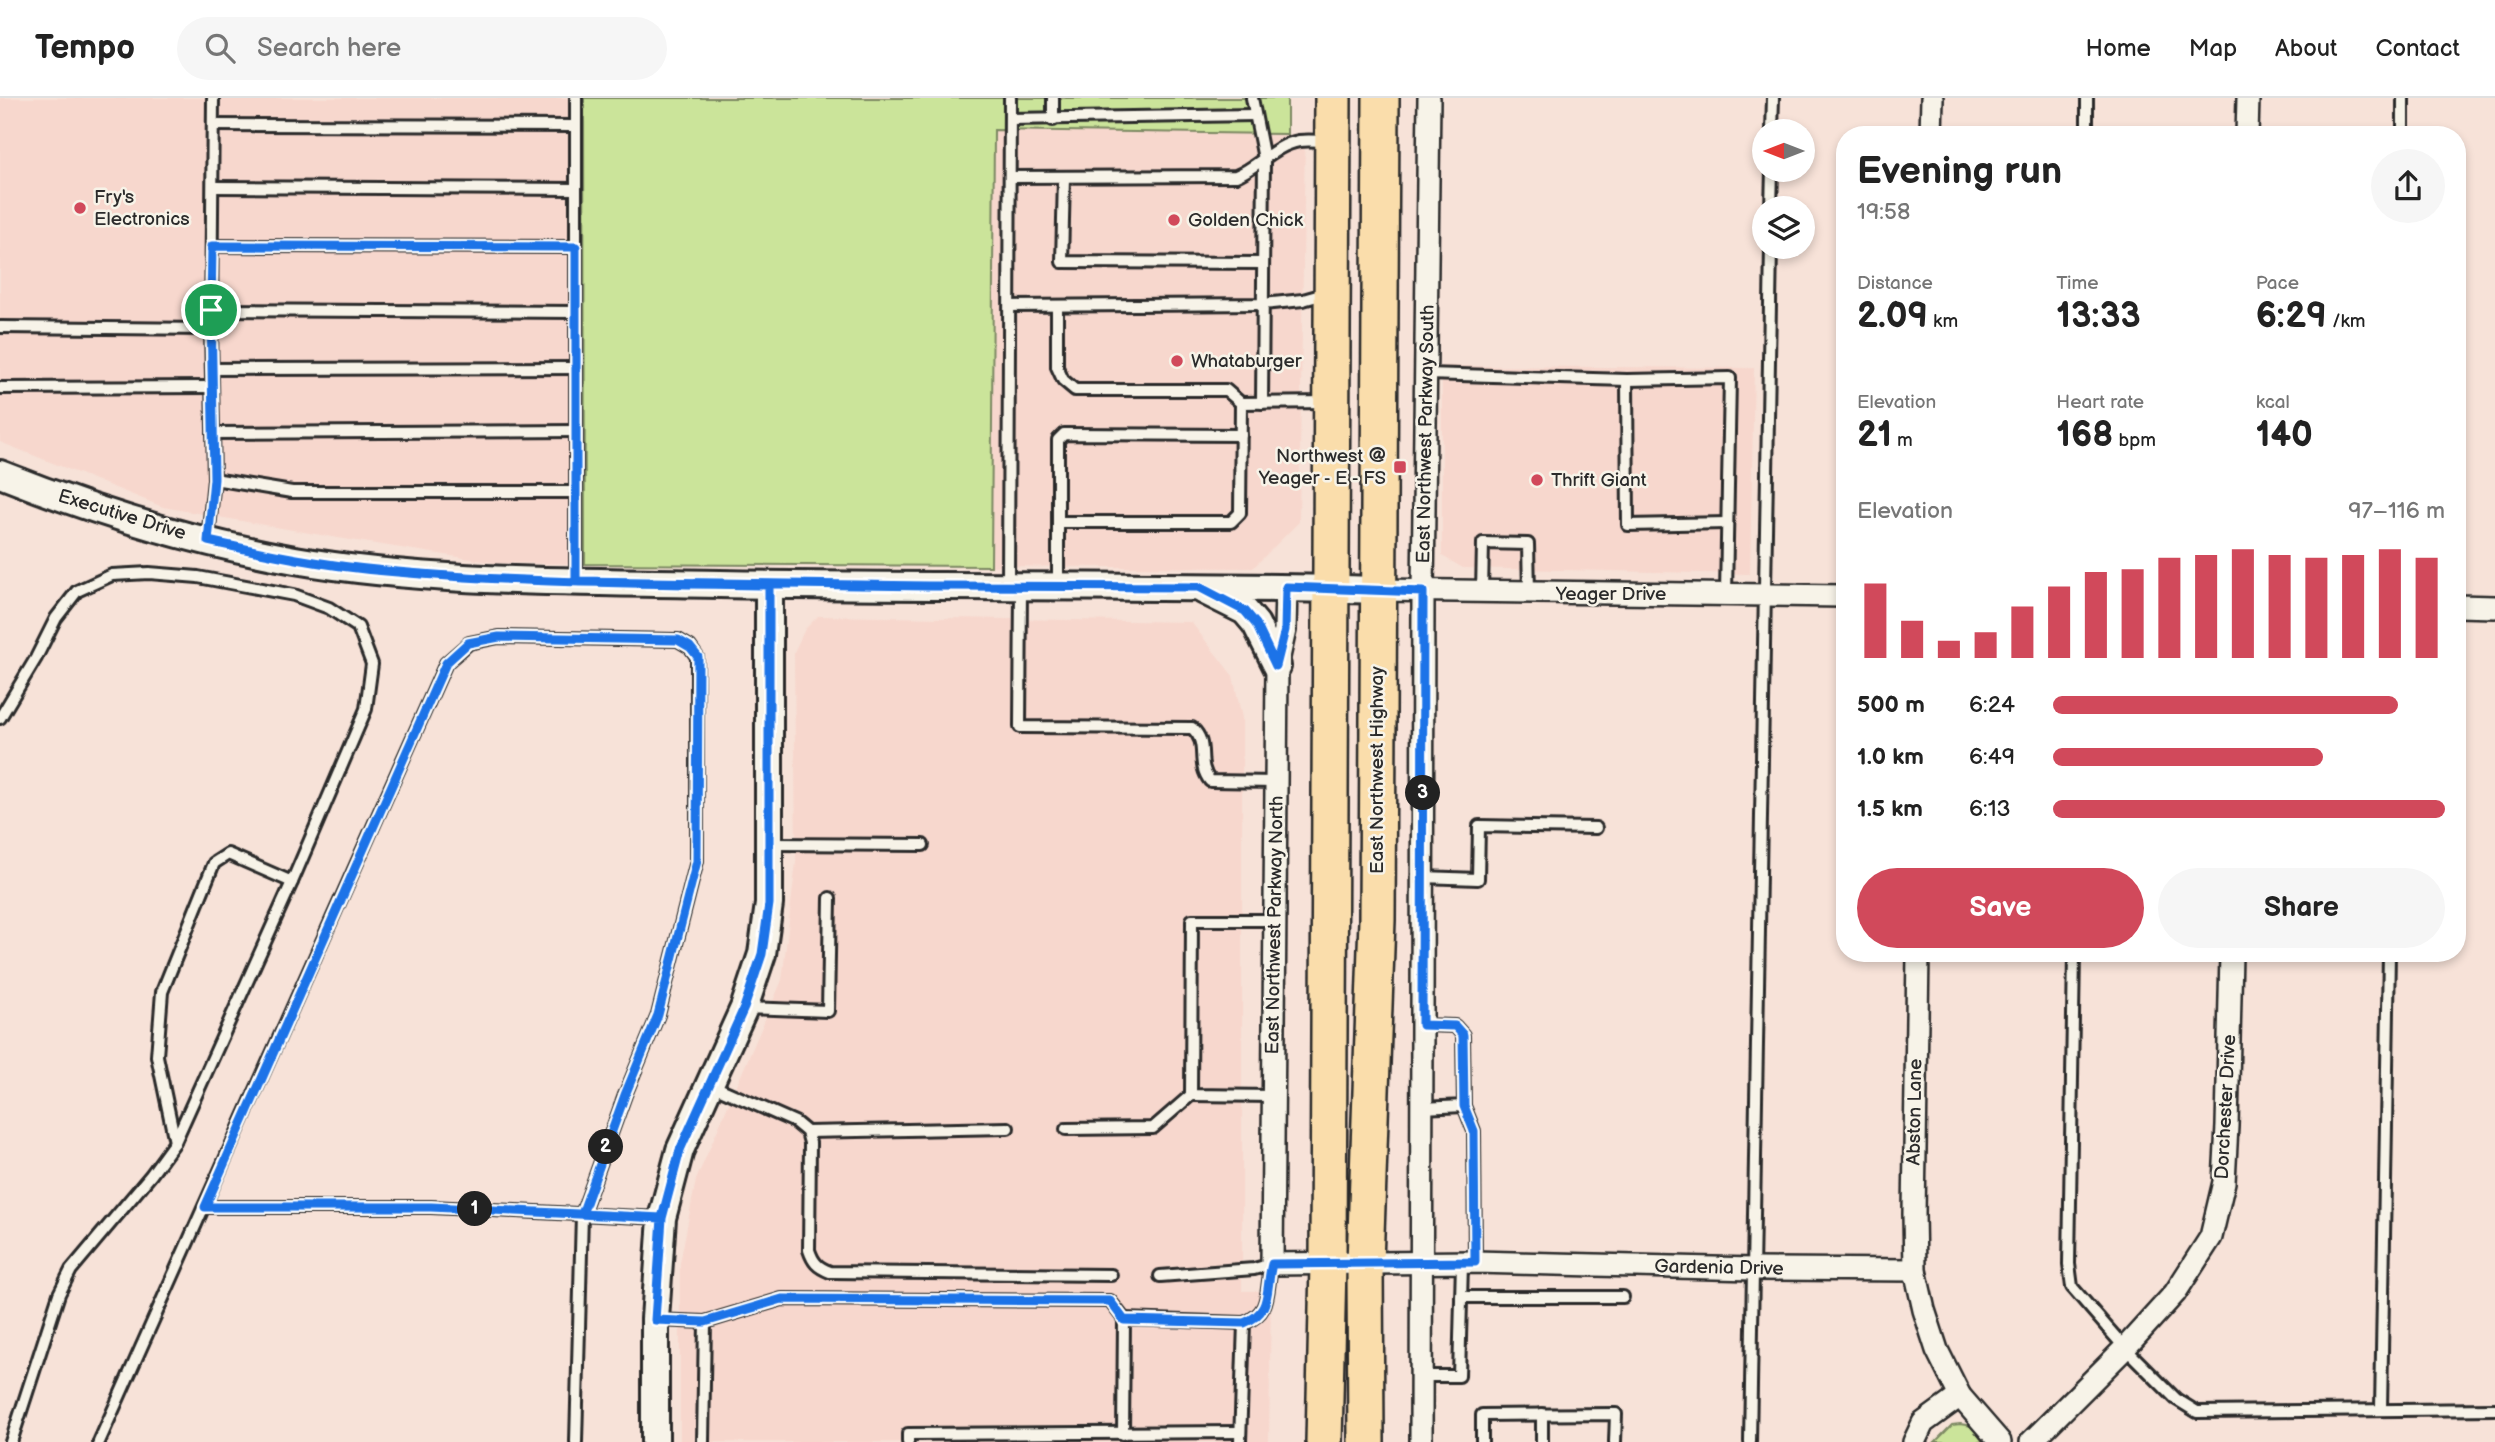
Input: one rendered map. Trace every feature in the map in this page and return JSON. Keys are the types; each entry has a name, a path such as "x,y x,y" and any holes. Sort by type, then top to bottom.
{"main road":[{"path":"1324,1442 1328,1264 1333,98"},
{"name":"East Northwest Highway","path":"1366,1442 1367,1145 1376,969 1381,98"}],"street":[{"name":"East Northwest Parkway South","path":"1421,1442 1423,592 1429,98"},
{"path":"1931,126 1932,98"},
{"path":"2247,126 2248,98"},
{"name":"Executive Drive","path":"0,474 133,522 208,541 296,560 385,571 490,579 769,585 1286,587 1378,590"},
{"path":"655,1442 655,1320 662,1218 680,1150 744,1008 762,954 769,904 769,585"},
{"path":"1199,587 1245,611 1256,624 1276,666"},
{"name":"East Northwest Parkway North","path":"1272,1264 1276,666 1285,630 1286,587"},
{"name":"Yeager Drive","path":"1378,590 1836,596"},
{"path":"2466,606 2495,607"},
{"name":"Abston Lane","path":"1915,1270 1918,962"},
{"name":"Dorchester Drive","path":"2031,1442 2126,1348 2175,1293 2211,1237 2224,1182 2231,962"},
{"name":"Gardenia Drive","path":"1272,1264 1469,1262 1915,1270"},
{"path":"1915,1270 1937,1350 1960,1396 2000,1442"},
{"path":"1914,1442 1923,1423 1960,1396"}],"lane":[{"path":"208,541 214,479 211,310 214,98"},
{"path":"576,98 576,581"},
{"path":"1010,98 1014,587 1020,727 1192,728 1200,735 1202,768 1210,782 1276,782"},
{"path":"1053,98 1053,120"},
{"path":"1252,98 1264,159 1262,403"},
{"path":"1772,119 1773,98"},
{"path":"2087,98 2087,126"},
{"path":"2403,98 2403,126"},
{"path":"1010,120 1254,115"},
{"path":"213,125 576,126"},
{"path":"1010,177 1236,176 1284,146 1298,141 1333,141"},
{"path":"1063,177 1062,262 1264,263"},
{"path":"213,187 576,189"},
{"path":"212,246 576,247"},
{"path":"1750,1442 1771,259"},
{"path":"1010,306 1264,304 1303,300 1332,291"},
{"path":"1057,306 1057,367 1063,380 1075,390 1226,390 1241,403 1331,402"},
{"path":"211,310 576,312"},
{"path":"0,327 211,329"},
{"path":"212,369 576,368"},
{"path":"1427,374 1627,380 1730,378 1726,594"},
{"path":"1627,380 1628,525 1726,523"},
{"path":"0,388 212,387"},
{"path":"1058,522 1231,522 1240,513 1241,403"},
{"path":"213,433 576,431"},
{"path":"1058,587 1058,440 1064,434 1241,435"},
{"path":"214,479 292,492 576,492"},
{"path":"1482,592 1483,543 1528,544 1529,593"},
{"path":"0,718 56,618 77,591 112,575 149,573 198,577 294,595 329,608 358,627 372,664 366,709 292,882 175,1142 152,1175 71,1270 59,1294 11,1442"},
{"path":"99,1442 446,663 468,643 499,637 678,640 690,647 698,657 697,861 658,1015 625,1095 582,1214 576,1442"},
{"path":"1423,877 1478,878 1479,826 1596,828"},
{"path":"770,844 923,845"},
{"path":"175,1142 157,1056 162,992 214,863 228,854 292,882"},
{"path":"744,1008 828,1012 830,898"},
{"path":"1191,1095 1192,920 1275,920"},
{"path":"2074,962 2068,1264 2072,1287 2126,1348 2176,1399 2197,1412 2495,1409"},
{"path":"2381,1409 2389,962"},
{"path":"1421,1376 1459,1376 1461,1297 1469,1262 1474,1131 1464,1106 1463,1035 1455,1026 1422,1025"},
{"path":"709,1084 795,1122 807,1132 810,1143 809,1250 819,1268 830,1272 1111,1275"},
{"path":"1066,1129 1153,1128 1191,1095 1273,1096"},
{"path":"1422,1108 1464,1106"},
{"path":"807,1132 1008,1128"},
{"path":"205,1207 431,1207 662,1218"},
{"path":"1124,1320 1244,1323 1256,1318 1264,1309 1272,1264 1254,1269 1160,1276"},
{"path":"1461,1297 1623,1297"},
{"path":"655,1320 705,1322 782,1299 1110,1301 1124,1320 1123,1434"},
{"path":"703,1442 705,1322"},
{"path":"908,1442 908,1434 1240,1437 1244,1323"},
{"path":"1542,1414 1542,1442"},
{"path":"1482,1442 1482,1415 1616,1414 1615,1442"}],"shaded area":[{"path":"0,98 584,98 585,564 496,563 163,507 0,442"},
{"path":"994,130 1305,135 1299,522 1253,568 991,566"},
{"path":"1442,366 1754,368 1750,574 1463,568 1442,556"},
{"path":"818,616 1191,622 1233,676 1242,718 1242,1291 1271,1291 1269,1442 680,1442 680,1263 696,1180 782,980 796,862 794,652 805,629"}],"green space":[{"path":"584,98 1287,98 1287,134 994,130 991,566 585,564"},
{"path":"1952,1425 1972,1426 1983,1442 1935,1442"}],"place":[{"name":"Fry's Electronics","path":"80,208"},
{"name":"Golden Chick","path":"1174,220"},
{"name":"Whataburger","path":"1177,361"},
{"name":"Northwest @ Yeager - E - FS","path":"1400,467"},
{"name":"Thrift Giant","path":"1537,480"}],"route":[{"path":"211,310 212,246 576,247 576,581 672,583 769,585 1199,587 1245,611 1256,624 1276,666 1285,630 1286,587 1423,592 1422,1025 1455,1026 1463,1035 1464,1106 1474,1131 1475,1262 1272,1264 1264,1309 1256,1318 1244,1323 1124,1320 1110,1301 782,1299 705,1322 655,1320 662,1218 582,1214 625,1095 658,1015 697,861 698,657 690,647 678,640 499,637 468,643 446,663 205,1207 431,1207 610,1217 662,1218 680,1150 744,1008 762,954 769,904 770,844 769,585 576,581 490,579 385,571 296,560 208,541 214,479 211,310"}]}
